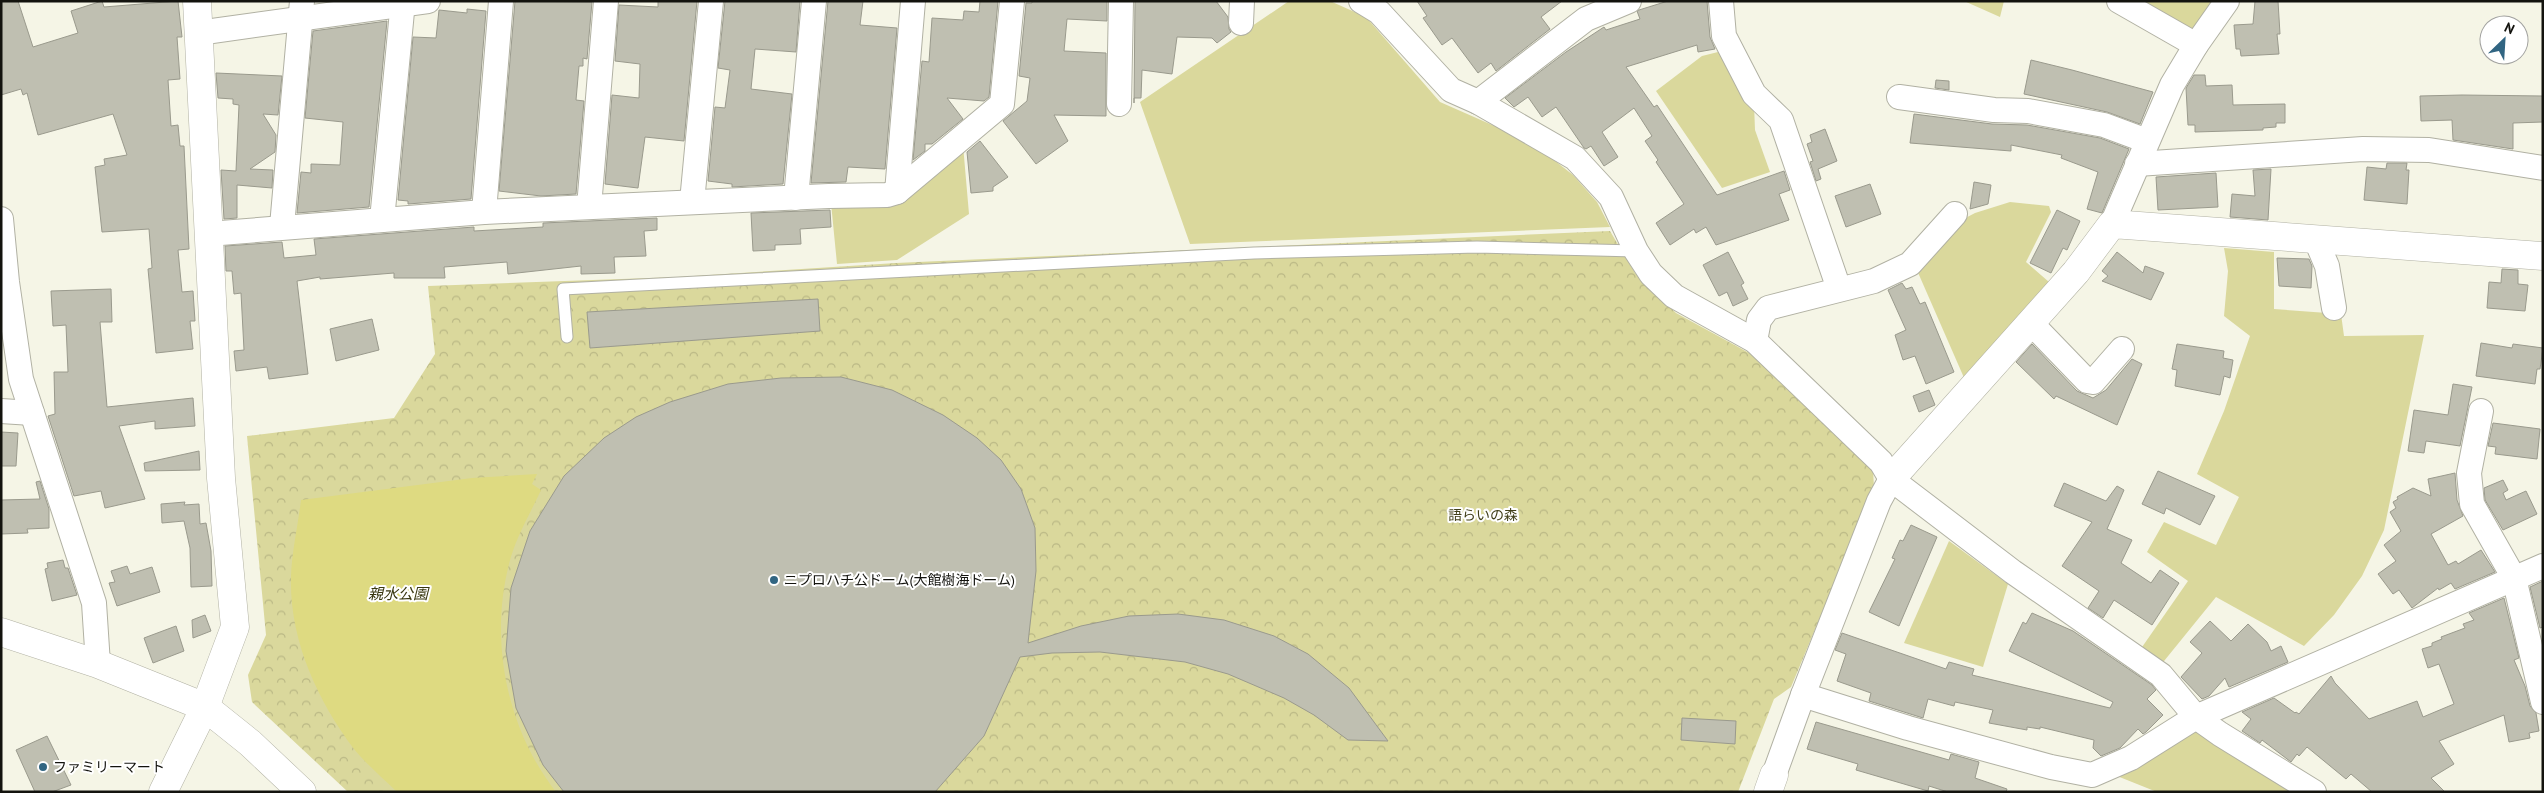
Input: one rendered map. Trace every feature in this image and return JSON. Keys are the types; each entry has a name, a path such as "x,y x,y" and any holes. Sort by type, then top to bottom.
{"street":[{"path":"163,792 205,706 235,627 221,478 196,1"},
{"path":"198,33 302,10 428,1"},
{"path":"484,212 501,1"},
{"path":"589,206 606,1"},
{"path":"692,202 711,1"},
{"path":"796,198 814,1"},
{"path":"897,192 913,1"},
{"path":"208,234 282,226 484,212 589,206 886,195 897,192 1002,104 1012,1"},
{"path":"1119,104 1121,1"},
{"path":"1478,102 1586,19 1629,1"},
{"path":"1721,1 1724,36 1754,94 1781,120 1839,289"},
{"path":"2119,1 2196,44"},
{"path":"1771,783 1803,695 1879,501 1891,479 2076,272 2112,224 2172,85 2196,44 2227,1"},
{"path":"382,220 403,3"},
{"path":"1378,5 1451,90 1478,102 1575,158 1611,197 1636,251 1651,274 1674,296 1755,341 1881,462 1891,479 2013,572 2161,675 2196,717 2314,792"},
{"path":"282,226 302,10"},
{"path":"1899,97 1994,110 2028,110 2104,125 2147,141"},
{"path":"2137,164 2363,149 2429,150 2543,168"},
{"path":"1755,341 1759,320 1768,308 1839,289 1874,282 1910,264 1955,214"},
{"path":"1,219 4,281 21,379 94,603 98,664"},
{"path":"2112,224 2543,256"},
{"path":"2316,240 2327,266 2334,308"},
{"path":"2031,323 2087,380 2093,382 2122,349"},
{"path":"1,411 32,413"},
{"path":"2482,411 2469,473 2472,504 2514,578 2543,702"},
{"path":"1803,695 1908,728 2051,767 2092,775 2131,758 2196,717 2543,566"},
{"path":"1,632 98,664 205,706 250,743 302,792"}],"lane":[{"path":"567,337 563,289 1254,253 1477,247 1636,251"}],"green space":[{"path":"1289,1 1330,1 1366,17 1440,102 1499,128 1554,160 1573,175 1597,202 1610,227 1190,244 1140,102"},
{"path":"1964,1 2004,1 2000,17"},
{"path":"2139,1 2215,1 2193,31"},
{"path":"1722,51 1754,104 1755,130 1770,172 1722,188 1656,91 1702,56"},
{"path":"963,145 969,214 897,260 837,264 831,203 890,199"},
{"path":"2010,202 2049,206 2051,212 2026,262 2049,282 1965,380 1916,268 1956,223 1975,213"},
{"name":"語らいの森","path":"1610,231 1635,273 1676,313 1751,354 1873,469 1874,488 1791,687 1774,699 1738,792 348,792 252,702 248,675 266,635 247,436 394,418 435,354 428,286 678,277 896,263"},
{"path":"2224,248 2274,252 2274,309 2341,314 2344,336 2424,335 2384,530 2362,576 2334,615 2304,646 2216,597 2160,666 2140,650 2188,581 2147,552 2164,522 2216,545 2239,497 2197,474 2224,411 2250,336 2224,316 2228,271"},
{"path":"1949,541 2008,584 1983,667 1904,643"},
{"path":"2196,727 2294,792 2157,792 2117,776"}],"water":[{"name":"親水公園","path":"537,474 532,484 541,490 512,555 503,594 502,654 514,713 525,741 539,767 556,792 397,792 359,755 341,730 317,689 300,646 292,600 291,576 301,500 472,478"}],"building":[{"path":"1,1 18,1 33,47 78,33 71,11 102,1 104,7 178,1 182,37 177,37 180,79 168,80 171,126 178,125 180,146 184,146 189,249 178,250 182,292 193,291 195,321 190,321 193,349 156,353 148,269 152,268 149,229 102,232 95,167 105,165 104,159 127,155 113,114 38,135 27,93 23,95 21,89 1,95"},
{"path":"515,1 592,2 587,59 583,58 583,66 579,66 576,100 584,101 576,194 541,196 499,191"},
{"path":"658,1 697,1 684,141 645,137 638,188 605,184 612,95 639,98 640,64 615,61 619,5 658,7"},
{"path":"725,1 800,1 796,52 755,49 751,89 792,94 783,184 732,187 732,184 708,181 715,107 725,108 730,70 718,68"},
{"path":"828,1 863,1 860,25 897,28 885,169 848,167 846,182 811,183"},
{"path":"980,1 998,1 989,97 984,101 947,98 963,119 932,144 925,144 925,151 913,160 922,61 929,62 932,18 963,20 964,11 979,12"},
{"path":"1032,1 1107,1 1107,21 1067,19 1064,51 1106,53 1106,116 1054,115 1068,141 1036,164 1003,121 1027,101 1030,78 1019,76 1026,3 1032,3"},
{"path":"1135,1 1216,1 1228,17 1231,32 1217,43 1212,38 1177,37 1172,74 1142,70 1141,98 1134,98"},
{"path":"1417,1 1562,1 1541,17 1550,29 1496,71 1491,63 1478,73 1452,38 1442,45 1423,18 1427,16"},
{"path":"1668,1 1707,1 1710,37 1715,49 1698,52 1697,45 1626,67 1654,107 1657,105 1717,195 1784,171 1790,190 1779,194 1789,220 1716,245 1706,227 1696,233 1694,229 1670,245 1656,223 1684,204 1656,162 1658,160 1645,141 1652,136 1634,108 1602,132 1618,157 1604,166 1591,146 1586,149 1584,148 1556,107 1542,117 1528,97 1514,107 1505,98 1566,52 1604,27 1606,30 1640,19 1637,11"},
{"path":"2255,1 2278,1 2280,34 2277,34 2279,54 2241,56 2240,49 2236,49 2234,25 2253,24"},
{"path":"467,9 486,11 471,199 408,204 408,201 398,200 413,37 436,38 439,10 467,13"},
{"path":"387,21 369,207 297,213 301,172 311,173 311,164 340,165 343,122 305,118 313,31"},
{"path":"2031,60 2153,92 2140,124 2107,112 2024,94"},
{"path":"216,73 282,76 278,115 263,114 276,135 275,152 250,169 273,170 272,188 237,185 237,218 224,219 221,170 236,171 239,105 233,104 233,99 218,98"},
{"path":"2194,75 2205,75 2206,86 2232,85 2233,105 2285,104 2285,123 2276,123 2276,127 2263,128 2263,130 2195,132 2195,125 2188,125 2186,88"},
{"path":"1936,80 1949,81 1949,90 1935,88"},
{"path":"2420,96 2543,96 2543,122 2513,123 2513,149 2453,140 2452,120 2421,121"},
{"path":"1914,114 1992,124 2027,125 2100,138 2129,149 2102,213 2087,209 2098,172 2061,158 2062,155 2011,145 2011,151 1910,143"},
{"path":"1825,129 1837,161 1818,169 1821,179 1816,181 1810,162 1813,161 1807,144 1812,142 1810,135"},
{"path":"980,141 1008,177 993,187 993,191 971,193 967,152"},
{"path":"2387,163 2407,163 2406,170 2409,170 2407,204 2364,200 2367,167 2386,169"},
{"path":"2271,169 2268,220 2230,217 2232,194 2255,196 2253,170"},
{"path":"2216,173 2218,207 2158,210 2156,177"},
{"path":"1974,182 1991,185 1988,204 1970,209"},
{"path":"1870,184 1881,214 1846,227 1835,196"},
{"path":"830,210 831,227 800,229 801,244 775,245 775,250 753,251 751,213"},
{"path":"2057,210 2080,221 2067,250 2063,248 2051,273 2030,263"},
{"path":"657,218 657,230 644,231 646,256 614,257 615,273 581,274 581,266 508,274 507,262 444,267 445,278 394,278 394,273 320,279 320,277 297,281 308,374 269,379 267,367 236,371 234,351 244,350 241,293 234,294 232,271 226,271 225,246 282,242 284,258 316,255 314,239 474,227 474,231 543,227 543,223"},
{"path":"1728,252 1744,283 1741,285 1748,299 1733,306 1727,292 1719,296 1703,265"},
{"path":"2117,252 2143,273 2145,266 2164,273 2151,300 2102,281 2108,276 2102,271"},
{"path":"2277,258 2309,259 2312,266 2311,288 2279,286"},
{"path":"2502,269 2518,270 2518,284 2528,285 2525,311 2487,308 2489,282 2501,283"},
{"path":"1902,283 1906,289 1912,287 1920,304 1925,302 1954,372 1926,384 1915,356 1903,360 1895,335 1906,330 1888,290"},
{"path":"111,289 112,322 100,322 107,407 193,398 195,426 155,429 155,421 119,426 145,499 105,508 101,491 74,496 48,416 55,414 54,372 68,372 66,325 53,326 51,291"},
{"path":"818,299 820,331 590,348 587,312"},
{"path":"372,319 379,350 336,361 330,329"},
{"path":"2481,343 2512,348 2513,344 2543,348 2540,369 2537,369 2535,384 2476,376"},
{"path":"2032,344 2077,391 2093,398 2106,390 2132,359 2142,364 2117,425 2056,396 2054,399 2016,362"},
{"path":"2177,344 2224,351 2223,358 2233,360 2230,378 2224,376 2220,395 2175,386 2177,370 2172,369"},
{"name":"ニプロハチ公ドーム(大館樹海ドーム)","path":"841,377 892,390 943,415 977,438 1001,460 1021,489 1035,528 1036,571 1028,643 1081,626 1129,616 1178,614 1224,620 1274,636 1308,654 1349,688 1388,741 1348,740 1314,715 1284,698 1228,674 1185,662 1100,652 1052,653 1020,657 984,736 935,792 564,792 543,765 516,708 506,651 511,588 530,531 564,476 604,438 636,417 670,402 728,384 781,378"},
{"path":"2453,384 2472,387 2460,446 2426,441 2424,453 2408,451 2414,410 2448,415"},
{"path":"1929,390 1935,405 1919,412 1913,396"},
{"path":"2493,423 2540,429 2537,459 2495,454 2496,447 2488,446"},
{"path":"1,432 18,433 16,466 1,466"},
{"path":"199,451 200,470 145,471 144,463"},
{"path":"2158,471 2215,496 2200,525 2166,508 2164,514 2142,504"},
{"path":"2455,473 2457,500 2463,516 2431,534 2448,565 2456,561 2458,564 2481,550 2495,572 2455,589 2451,583 2439,590 2438,588 2412,608 2399,590 2393,594 2378,574 2396,561 2384,545 2401,531 2390,512 2396,508 2393,502 2398,499 2397,497 2413,488 2431,496 2428,479"},
{"path":"2503,480 2508,490 2503,493 2506,500 2526,491 2537,514 2503,530 2485,500 2484,488"},
{"path":"40,481 49,509 49,528 27,529 28,533 1,534 1,500 40,499 36,482"},
{"path":"2064,483 2106,501 2117,486 2124,490 2107,529 2132,540 2121,563 2151,583 2160,570 2179,583 2152,625 2114,600 2103,618 2088,608 2099,591 2062,566 2092,522 2054,506"},
{"path":"185,502 184,505 199,504 200,524 206,523 211,551 212,586 191,587 190,548 184,521 162,523 161,504"},
{"path":"1911,525 1937,537 1899,626 1869,612 1895,559 1892,558 1900,540 1903,541"},
{"path":"63,560 65,568 68,568 77,595 52,601 45,569 48,568 47,563"},
{"path":"127,566 130,574 152,567 160,592 117,606 109,583 115,582 111,571"},
{"path":"2543,581 2543,627 2540,628 2530,587"},
{"path":"2504,598 2519,658 2514,660 2525,686 2530,706 2536,713 2539,731 2529,733 2530,738 2509,742 2504,715 2439,741 2454,764 2431,778 2445,792 2372,792 2351,774 2346,779 2307,747 2299,756 2297,754 2291,762 2262,740 2260,743 2242,731 2251,719 2242,712 2274,698 2299,714 2331,676 2335,683 2369,719 2417,701 2423,717 2454,704 2439,664 2428,668 2422,649 2432,646 2432,643 2442,639 2441,637 2465,628 2463,624 2474,620 2469,613"},
{"path":"2032,613 2073,631 2152,685 2156,690 2147,699 2163,715 2143,734 2138,729 2120,748 2101,756 2093,748 2094,740 2040,727 2040,729 2027,727 2027,730 1989,723 1993,710 1955,702 1954,706 1928,699 1923,718 1869,701 1871,693 1837,681 1846,654 1835,650 1842,633 1946,669 1949,662 1974,669 1972,675 2110,708 2113,702 2009,651 2023,622 2026,624"},
{"path":"205,615 211,631 193,638 192,620"},
{"path":"2210,621 2231,641 2248,624 2267,642 2271,651 2281,646 2288,662 2229,687 2225,678 2209,696 2202,699 2181,677 2202,653 2190,642"},
{"path":"176,626 184,651 153,663 144,638"},
{"path":"1682,718 1736,721 1735,744 1681,740"},
{"path":"1816,722 1949,760 1951,754 1979,762 1975,778 2007,789 2006,792 1948,792 1929,786 1928,791 1856,770 1858,764 1807,749"},
{"name":"ファミリーマート","path":"47,736 71,785 52,792 35,792 16,750"}],"place":[{"name":"ニプロハチ公ドーム(大館樹海ドーム)","path":"774,580"},
{"name":"ファミリーマート","path":"43,767"}]}
